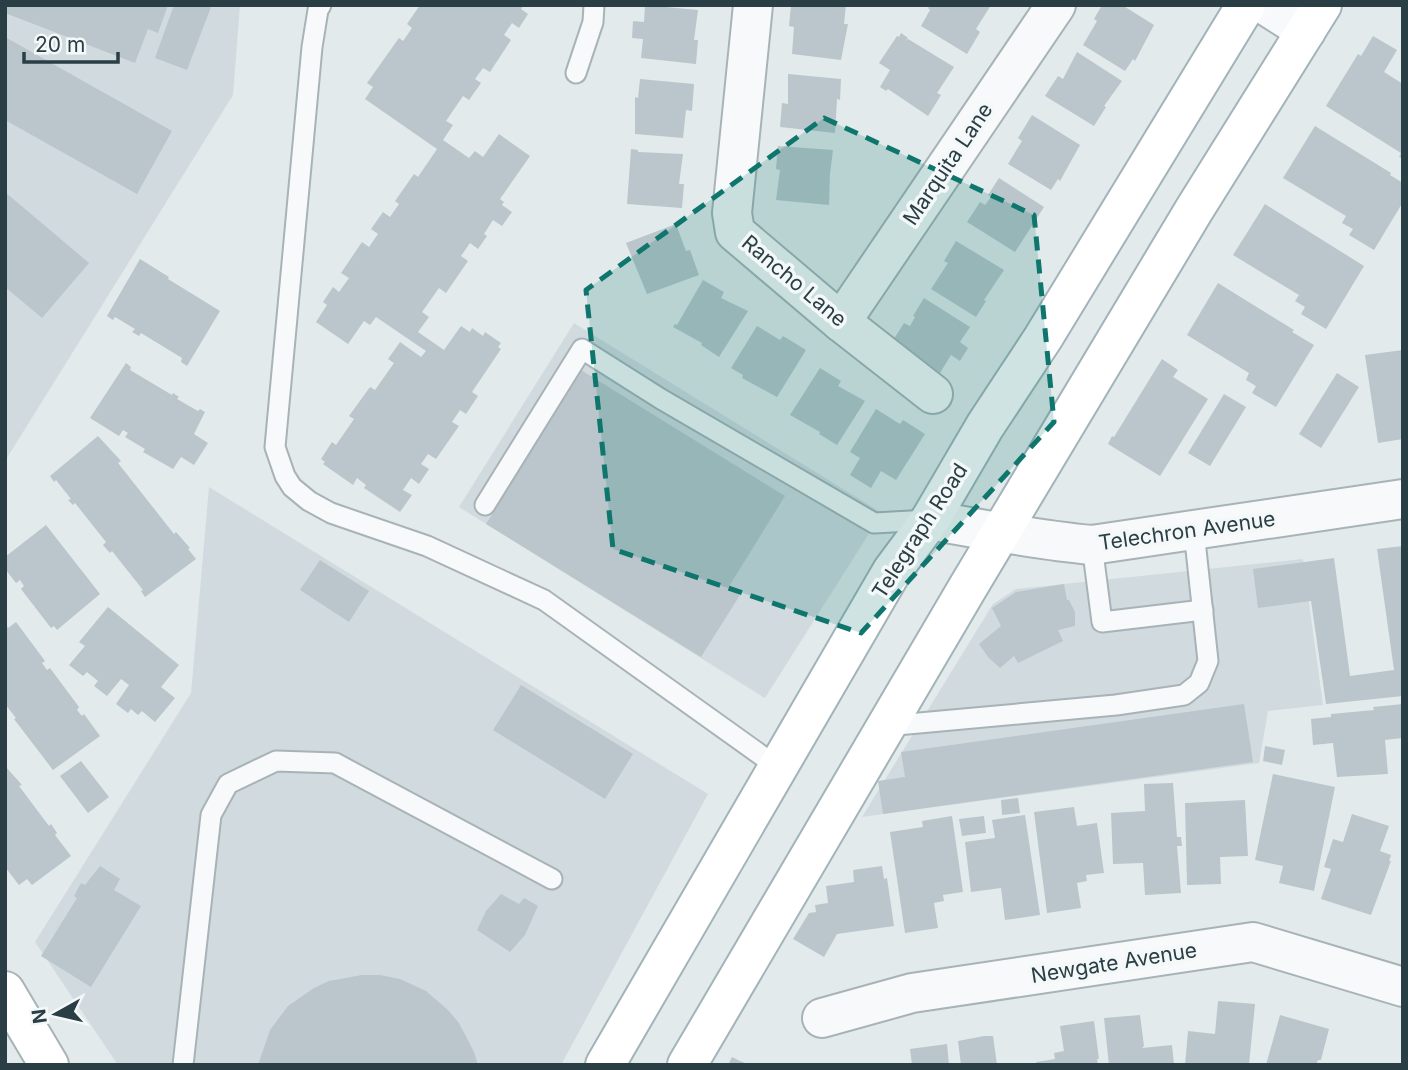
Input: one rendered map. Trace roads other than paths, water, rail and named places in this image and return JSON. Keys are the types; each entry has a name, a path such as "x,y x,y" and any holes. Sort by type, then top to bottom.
{"main road":[{"name":"Telegraph Road","path":"605,1065 892,571 930,520 985,426 1043,338 1246,5"},
{"path":"687,1065 1194,210 1314,18"},
{"path":"5,991 50,1065"}],"street":[{"name":"Rancho Lane","path":"753,5 732,213 735,232 841,322 933,394"},
{"name":"Marquita Lane","path":"841,322 1056,5"},
{"path":"1265,5 1314,18"},
{"name":"Telechron Avenue","path":"930,520 1001,533 1037,536 1049,541 1092,545 1403,499"},
{"name":"Newgate Avenue","path":"822,1018 912,993 1253,942 1403,987"}],"lane":[{"path":"321,5 312,47 275,447 285,477 292,487 309,501 331,513 427,546 544,600 779,768"},
{"path":"576,73 593,22 594,5"},
{"path":"485,505 582,349 660,399 874,523 930,520"},
{"path":"886,726 1116,705 1184,695 1199,683 1208,661 1194,531"},
{"path":"1092,545 1102,622 1203,610"},
{"path":"183,1065 211,815 228,784 276,761 335,763 552,879"}]}
